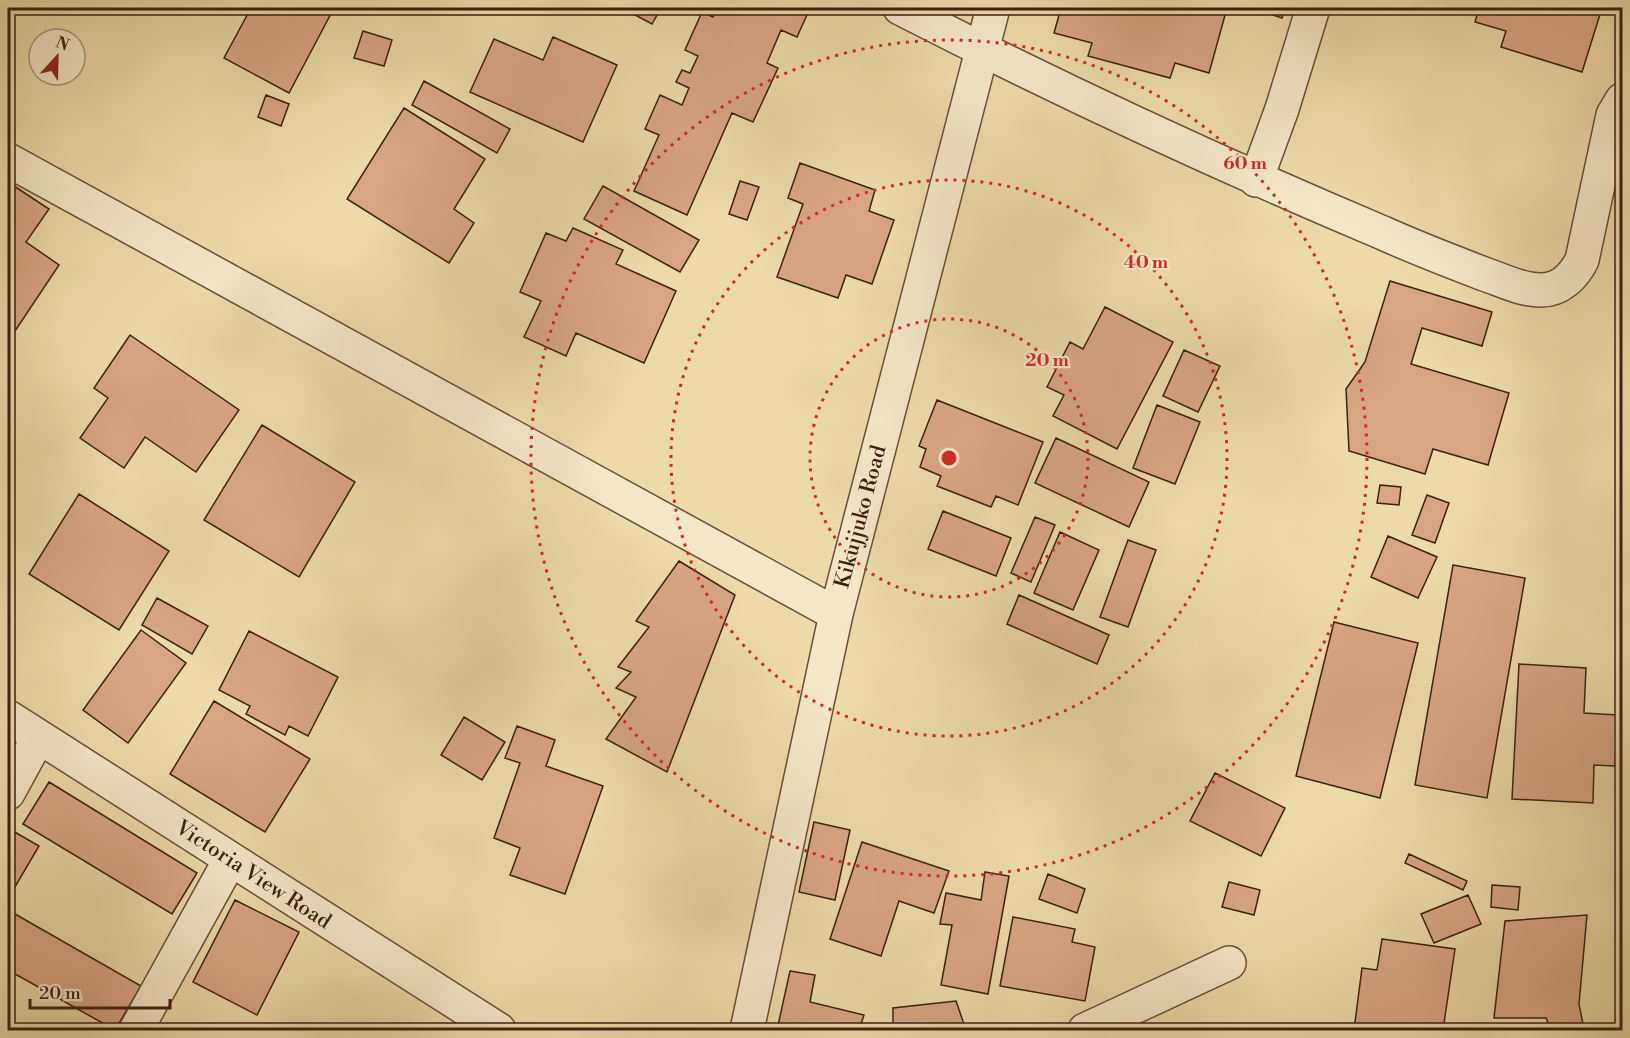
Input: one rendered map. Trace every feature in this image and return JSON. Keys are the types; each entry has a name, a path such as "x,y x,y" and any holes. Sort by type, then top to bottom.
{"street":[{"path":"900,8 1256,180 1433,255 1517,286 1542,290 1560,286 1575,274 1582,260 1613,115 1623,100"},
{"name":"Kikujjuko Road","path":"747,1030 836,614 993,8"},
{"path":"1256,180 1282,109 1313,8"},
{"path":"8,160 836,614"},
{"name":"Victoria View Road","path":"8,717 499,1030"},
{"path":"8,793 38,738"},
{"path":"136,1030 230,860"},
{"path":"1086,1030 1229,963"}],"building":[{"path":"251,8 334,8 289,93 224,58"},
{"path":"622,8 661,8 652,24"},
{"path":"717,8 810,8 797,37 781,30 767,63 778,68 753,122 732,113 687,215 634,191 659,135 645,129 660,95 682,105 689,88 676,82 682,70 690,73 698,56 685,50 702,12 713,17"},
{"path":"1061,8 1227,8 1209,73 1175,63 1170,78 1088,56 1092,43 1054,33"},
{"path":"1252,8 1285,8 1282,18"},
{"path":"1479,8 1602,8 1582,72 1501,47 1506,31 1475,22"},
{"path":"363,31 392,40 384,66 354,58"},
{"path":"553,37 617,65 583,142 470,92 494,39 543,60"},
{"path":"424,81 510,129 497,153 412,105"},
{"path":"266,95 289,104 281,126 258,117"},
{"path":"404,108 485,159 454,209 474,223 449,263 347,199"},
{"path":"800,163 875,190 869,211 894,220 872,284 846,275 838,298 777,277 803,204 788,198"},
{"path":"740,181 759,187 747,220 729,214"},
{"path":"8,182 49,209 26,242 59,265 13,334 8,331"},
{"path":"603,186 699,240 680,272 584,219"},
{"path":"573,228 623,250 616,264 676,291 644,363 576,333 566,356 524,337 541,301 520,292 546,233 566,241"},
{"path":"1390,281 1492,312 1482,346 1422,328 1411,364 1509,393 1488,465 1433,449 1425,474 1349,451 1346,389 1365,362"},
{"path":"1105,307 1173,342 1117,449 1053,416 1064,395 1047,387 1070,342 1083,349"},
{"path":"130,335 239,410 196,472 145,437 124,468 80,438 108,398 94,388"},
{"path":"1184,350 1220,366 1198,412 1163,396"},
{"path":"937,400 1043,442 1018,505 996,496 991,507 937,486 941,476 920,467 926,449 919,446"},
{"path":"1157,405 1200,422 1175,484 1133,468"},
{"path":"262,425 355,482 299,577 204,520"},
{"path":"1056,438 1149,482 1129,527 1035,483"},
{"path":"1380,485 1401,487 1399,505 1377,503"},
{"path":"79,494 169,551 119,630 29,574"},
{"path":"1427,495 1449,503 1435,543 1412,535"},
{"path":"943,511 1011,538 996,576 928,549"},
{"path":"1035,517 1055,525 1031,582 1011,573"},
{"path":"1060,532 1099,550 1073,610 1034,593"},
{"path":"1388,536 1437,557 1418,598 1371,577"},
{"path":"1128,540 1156,550 1128,627 1100,617"},
{"path":"679,561 735,595 667,772 606,739 636,697 616,688 631,672 618,667 649,627 636,621"},
{"path":"1453,565 1525,578 1487,798 1415,785"},
{"path":"1019,595 1109,635 1097,664 1007,624"},
{"path":"157,598 208,626 192,654 142,625"},
{"path":"1334,622 1418,643 1380,798 1296,776"},
{"path":"141,630 186,663 128,743 83,710"},
{"path":"249,631 338,677 308,736 289,726 285,735 246,714 250,706 219,690"},
{"path":"1519,664 1586,668 1584,713 1617,715 1615,766 1594,765 1593,803 1512,799"},
{"path":"214,701 310,759 265,832 170,774"},
{"path":"464,717 505,742 482,780 441,755"},
{"path":"517,726 555,740 546,766 603,786 565,894 510,875 520,848 494,838 520,763 505,758"},
{"path":"1215,773 1285,808 1261,856 1190,821"},
{"path":"49,782 197,873 172,914 23,824"},
{"path":"814,822 850,830 835,900 799,892"},
{"path":"13,831 39,846 9,897 8,840"},
{"path":"862,842 949,871 934,913 899,901 881,956 830,939"},
{"path":"1409,854 1467,881 1463,890 1405,863"},
{"path":"985,872 1009,876 988,994 941,985 952,925 940,924 946,893 981,900"},
{"path":"1048,874 1085,889 1077,913 1039,899"},
{"path":"1229,882 1260,890 1254,915 1222,907"},
{"path":"1492,885 1520,887 1518,910 1491,907"},
{"path":"1468,895 1481,924 1434,943 1421,914"},
{"path":"235,900 299,932 257,1015 193,982"},
{"path":"8,910 141,986 115,1030 8,970"},
{"path":"1587,915 1579,1004 1584,1029 1551,1030 1546,1018 1494,1018 1505,921"},
{"path":"1013,917 1075,929 1072,942 1095,947 1085,1001 1000,986"},
{"path":"1382,939 1455,949 1443,1030 1354,1030 1362,968 1377,970"},
{"path":"790,971 815,975 810,1002 864,1015 859,1030 777,1030"},
{"path":"956,1001 966,1030 893,1030 893,1008"}]}
